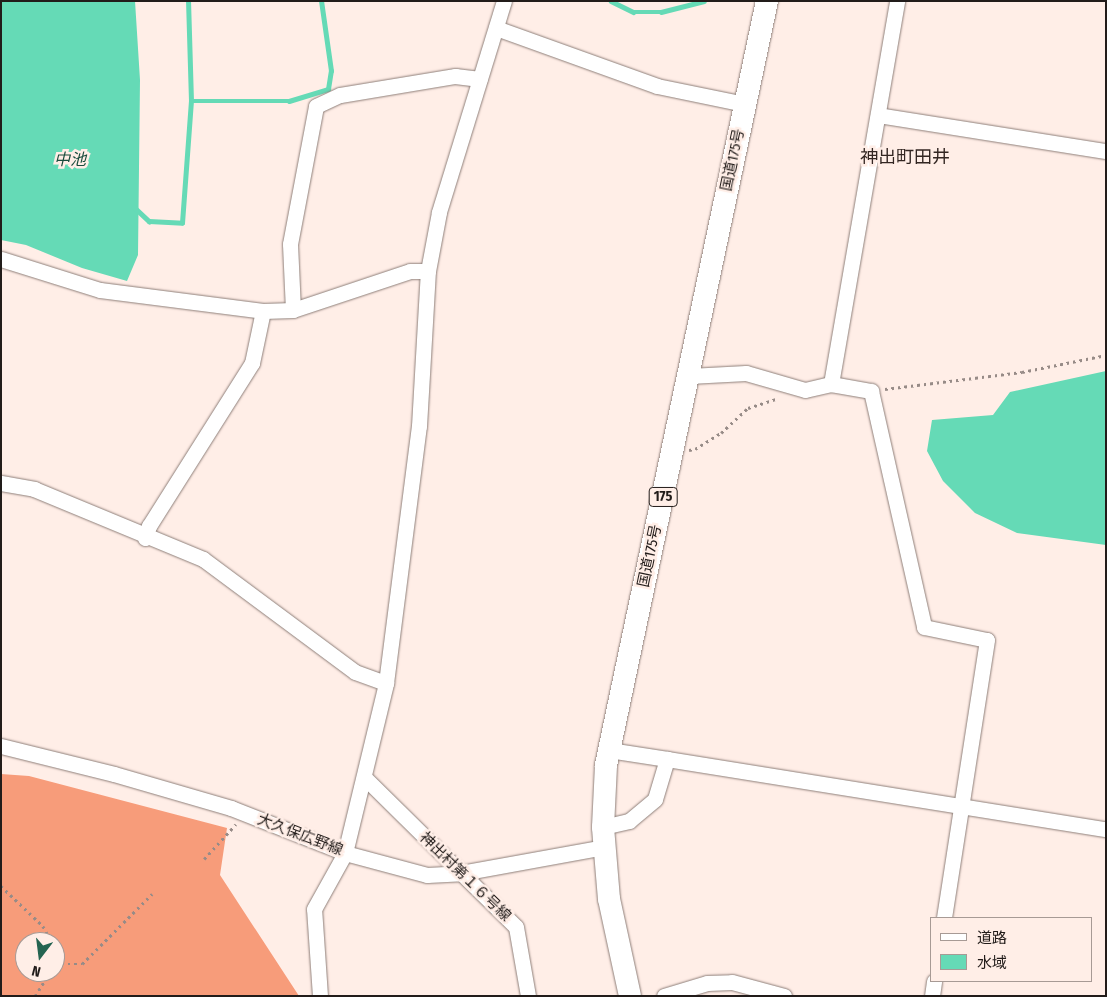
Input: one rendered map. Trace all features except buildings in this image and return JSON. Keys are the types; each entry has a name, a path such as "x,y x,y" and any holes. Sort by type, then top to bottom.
{"highway":[{"name":"国道175号","path":"630,996 618,950 603,837 609,750 767,1"}],"street":[{"path":"320,996 314,909 345,853 365,778 386,683 420,426 428,271 439,212 504,1"},
{"path":"831,384 897,1"},
{"path":"496,28 657,86 745,104"},
{"path":"293,310 290,244 316,106 340,95 445,78 480,80"},
{"path":"878,115 1106,151"},
{"path":"1,259 100,290 263,311 293,310 410,271 428,271"},
{"path":"145,538 149,526 252,363 263,311"},
{"path":"689,376 746,373 805,390 831,384 871,391 924,626 987,640 944,917"},
{"path":"1,483 34,489 145,538 203,559 355,672 386,683"},
{"name":"大久保広野線","path":"1,746 114,774 245,814 345,853 427,875 461,873 603,837 629,821 655,799 667,759"},
{"path":"609,750 1106,830"},
{"name":"神出村第１６号線","path":"365,778 516,927 528,996"},
{"path":"664,996 707,983 732,982 784,996"},
{"path":"932,996 934,982"}],"path":[{"path":"871,391 1022,372 1106,355"},
{"path":"673,450 695,449 721,433 748,408 805,390"},
{"path":"204,859 245,814"},
{"path":"1,886 43,926 46,932"},
{"path":"65,964 82,964 152,894"},
{"path":"35,996 44,982"}],"shaded area":[{"path":"1,774 29,776 227,828 220,875 299,996 1,996"}],"water":[{"name":"中池","path":"1,1 135,1 140,80 138,255 127,281 82,268 26,245 1,240"},
{"path":"1106,371 1106,545 1017,533 975,513 943,481 927,451 932,420 993,415 1010,392"}],"waterway":[{"path":"134,207 149,221 182,223 191,101 188,1"},
{"path":"191,101 289,101 328,89 331,71 321,1"},
{"path":"611,1 634,12 661,12 704,1"}],"district":[{"name":"神出町田井","path":"905,157"}]}
